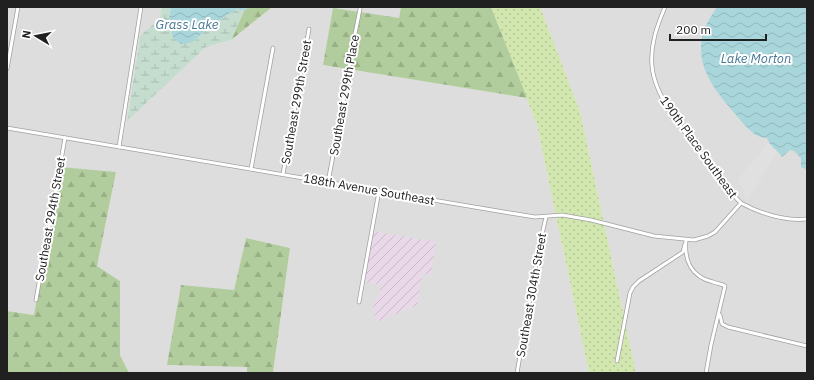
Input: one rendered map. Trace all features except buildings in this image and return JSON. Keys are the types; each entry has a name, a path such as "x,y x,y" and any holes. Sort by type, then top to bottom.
{"street":[{"path":"7,69 18,7"},
{"path":"118,147 141,7"},
{"name":"190th Place Southeast","path":"664,7 656,26 653,42 652,67 656,86 662,98 687,133 741,203"},
{"name":"Southeast 299th Place","path":"328,182 360,9"},
{"name":"Southeast 299th Street","path":"283,174 309,29"},
{"path":"251,169 273,48"},
{"name":"188th Avenue Southeast","path":"7,128 535,217 562,215 591,220 654,236 686,241 708,236 715,232 741,203"},
{"name":"Southeast 294th Street","path":"36,300 65,138"},
{"path":"359,302 378,190"},
{"path":"741,203 758,211 779,217 789,219 807,219"},
{"name":"Southeast 304th Street","path":"517,373 538,252 546,217"},
{"path":"686,241 686,256 689,266 699,276 712,282 722,283 726,286 711,345 706,373"},
{"path":"617,361 630,293 633,287 639,281 683,252 686,241"},
{"path":"719,314 722,324 728,327 807,346"}],"shaded area":[{"path":"7,7 162,7 160,18 140,36 127,120 206,47 231,40 271,8 401,7 399,18 323,65 527,98 537,125 589,373 273,373 290,248 246,238 234,290 167,365 247,367 247,373 129,373 120,355 120,282 97,266 116,172 37,298 34,315 7,311"},
{"path":"540,7 807,7 807,373 636,373 580,111"},
{"path":"768,143 778,151 747,201 738,179"},
{"path":"372,231 436,242 431,275 422,274 417,305 376,322 373,304 379,295 381,285 364,282"}],"green space":[{"path":"162,7 171,7 169,17 193,42 208,28 236,9 244,11 231,40 206,47 127,121 140,36 160,18"},
{"path":"248,7 274,7 231,40 244,11"},
{"path":"401,7 491,7 527,98 323,65 333,8 399,18"},
{"path":"491,7 540,7 580,111 636,373 589,373 537,125"},
{"path":"60,167 116,172 97,266 120,281 120,355 129,373 7,373 7,311 34,315"},
{"path":"246,238 290,248 273,373 247,373 247,367 167,365 181,285 234,290"}],"water":[{"name":"Grass Lake","path":"171,7 248,7 244,11 236,9 208,28 193,42 181,44 173,38 169,17"},
{"name":"Lake Morton","path":"717,7 807,7 807,170 801,167 801,158 794,151 790,150 782,157 767,138 758,136 749,129 723,100 707,75 702,56 701,41 706,25"}]}
